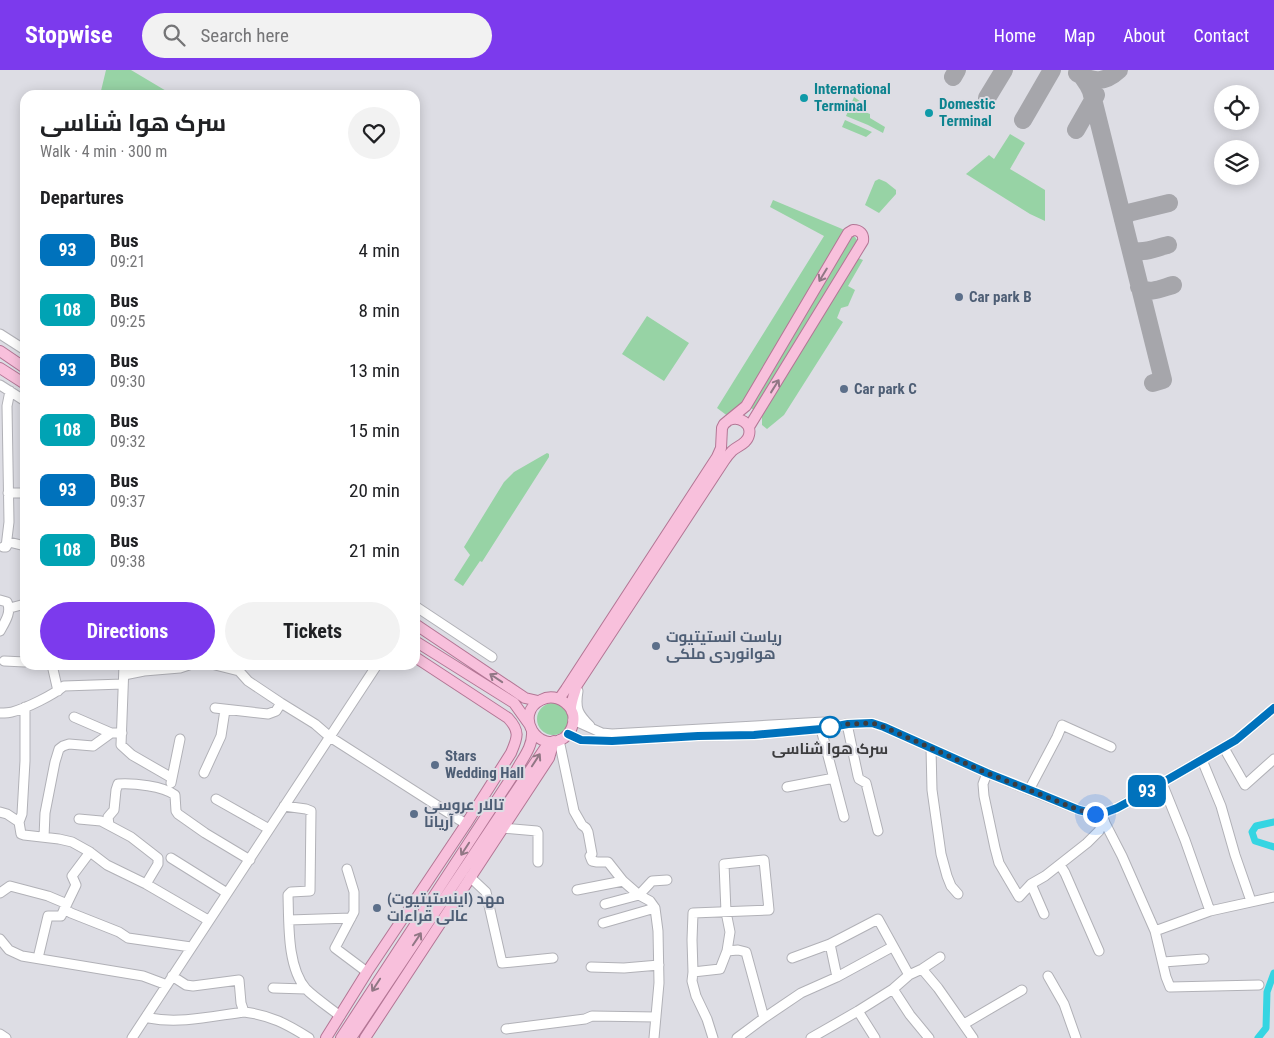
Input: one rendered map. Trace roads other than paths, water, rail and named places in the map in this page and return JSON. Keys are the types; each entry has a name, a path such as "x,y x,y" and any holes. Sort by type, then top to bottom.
{"main road":[{"path":"558,698 566,689 717,457 721,448 722,428 728,420 746,406 850,232 856,230 861,233 863,241 749,427 748,439 731,452 724,461 578,685 570,709"},
{"path":"0,351 20,365"},
{"path":"0,368 20,381"},
{"path":"728,420 738,418 749,427"},
{"path":"722,433 723,438 730,445 740,445"},
{"path":"420,627 525,698 538,701"},
{"path":"420,645 514,703 537,737 542,740 558,739"},
{"path":"326,1038 367,972 466,824 511,753 516,741 515,726 508,718 420,660"},
{"path":"478,698 485,686"},
{"path":"341,1038 531,745 533,738 528,718 533,706 538,701 548,697 558,698 568,704 573,720 571,729 558,739 351,1038"},
{"path":"365,1038 549,758 558,739"}],"street":[{"path":"0,334 20,347"},
{"path":"0,384 20,398"},
{"path":"3,547 8,493 7,406 4,401 10,391"},
{"path":"8,493 20,493"},
{"path":"3,547 9,542 20,545"},
{"path":"0,600 7,602 10,608 0,631"},
{"path":"10,608 20,605"},
{"path":"420,609 492,657"},
{"path":"4,660 20,662"},
{"path":"594,730 580,717 577,698 579,687 595,660"},
{"path":"53,670 58,691"},
{"path":"156,670 124,670 121,745 132,755 172,778"},
{"path":"235,670 239,671 248,680 330,736 466,824"},
{"path":"132,1038 374,670"},
{"path":"0,713 11,713 58,691 64,686 123,684"},
{"path":"215,708 268,714 276,711 282,703"},
{"path":"25,707 25,761 22,814 19,822 20,832 24,836 72,842 90,852 107,865 146,884 208,920"},
{"path":"987,773 983,784 984,796 995,848 999,863 1019,897 1031,884 1045,876 1087,843 1099,831 1104,820 1104,813 1117,808 1224,748 1274,708"},
{"path":"204,772 221,736 225,710"},
{"path":"74,717 111,733 122,734"},
{"path":"573,720 602,733 612,734 824,722 832,726"},
{"path":"654,1038 659,965 655,908 623,881 608,862 592,861 588,832 574,811 558,739 612,741 754,735 872,723 884,727 987,773 1104,820 1155,931 1170,987 1259,985"},
{"path":"848,724 858,776 866,783 878,832"},
{"path":"1029,790 1062,725 1111,747"},
{"path":"821,729 844,817"},
{"path":"44,838 45,813 59,749 69,744 93,746 111,733"},
{"path":"169,791 180,739"},
{"path":"931,748 932,790 941,854 951,886 958,894"},
{"path":"1224,748 1245,785 1274,759"},
{"path":"1202,760 1221,806 1251,901"},
{"path":"787,787 834,778"},
{"path":"1162,783 1185,840 1210,911"},
{"path":"109,825 108,817 114,810 118,784 155,787 175,795 176,811 178,814 250,860"},
{"path":"216,799 269,829"},
{"path":"284,806 306,809 311,812 310,891 291,892 289,894 288,920 292,959 296,972 306,989 340,1016"},
{"path":"0,812 19,822"},
{"path":"79,820 101,821 131,837 158,858 158,864 146,884"},
{"path":"503,828 537,831 538,862"},
{"path":"38,958 48,916 60,916 76,885 72,876 90,852"},
{"path":"171,858 227,893"},
{"path":"693,972 720,969 727,951 730,932 726,912 724,864 764,860 769,910 726,912 693,912 692,981 713,1038"},
{"path":"1060,865 1099,951"},
{"path":"347,869 354,892 354,912 335,948 367,972"},
{"path":"470,877 486,892 502,963 553,958"},
{"path":"605,904 639,895 652,881 667,880"},
{"path":"577,890 623,881"},
{"path":"1031,884 1044,914"},
{"path":"0,893 10,886 48,896 71,913 119,932 128,938 191,947"},
{"path":"1155,931 1210,911 1274,897"},
{"path":"603,922 655,908"},
{"path":"288,920 351,918"},
{"path":"792,958 830,944 878,920 909,975"},
{"path":"0,939 9,950 22,956 143,976 167,985"},
{"path":"830,944 837,977"},
{"path":"737,1038 801,993 837,977 892,947"},
{"path":"727,951 738,950 746,952 764,1018"},
{"path":"811,1038 858,1011 893,989 909,975 940,957"},
{"path":"1163,962 1204,959"},
{"path":"591,967 624,968 659,965"},
{"path":"922,969 938,988 973,1038"},
{"path":"172,976 186,985 193,986 239,980 241,1003 244,1012"},
{"path":"1048,976 1064,1004 1076,1038"},
{"path":"273,988 306,989"},
{"path":"893,989 910,1015 929,1038"},
{"path":"964,1024 1022,990"},
{"path":"858,1011 875,1038"},
{"path":"147,1015 149,1018 176,1020 244,1012 288,1024 309,1038"},
{"path":"506,1029 585,1019 592,1016 656,1017"},
{"path":"0,1034 6,1038"}],"waterway":[{"path":"1274,822 1256,826 1252,832 1255,841 1274,847"},
{"path":"1258,1038 1266,1028 1267,992 1274,973"}],"place":[{"name":"International Terminal","path":"804,98"},
{"name":"Domestic Terminal","path":"929,113"},
{"name":"Car park B","path":"959,297"},
{"name":"Car park C","path":"844,389"},
{"name":"ریاست انستیتیوت هوانوردی ملکی","path":"656,646"},
{"name":"سرک هوا شناسی","path":"830,727"},
{"name":"Stars Wedding Hall","path":"435,765"},
{"name":"تالار عروسی آریانا","path":"414,814"},
{"name":"مهد (اینستیتیوت) عالی قراءات","path":"377,908"}]}
